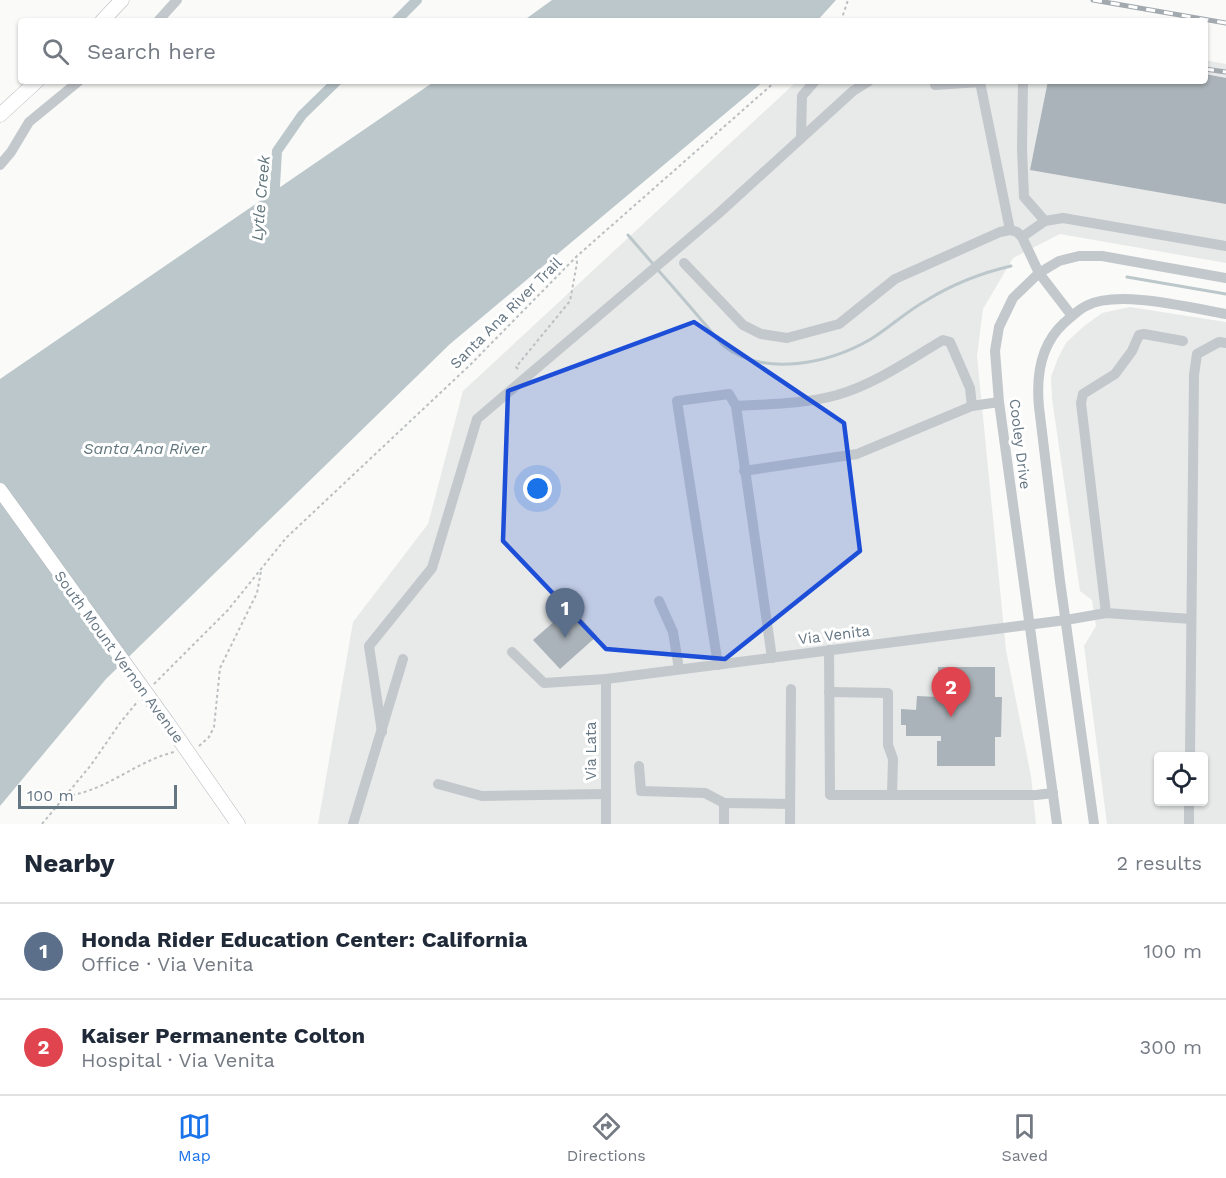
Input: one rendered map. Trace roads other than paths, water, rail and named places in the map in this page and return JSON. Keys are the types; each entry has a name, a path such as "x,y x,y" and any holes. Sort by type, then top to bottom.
{"main road":[{"path":"105,18 122,0"},
{"path":"0,114 34,84"},
{"name":"South Mount Vernon Avenue","path":"0,490 238,824"}],"street":[{"path":"161,18 177,0"},
{"path":"0,165 11,152 29,122 75,84"},
{"path":"801,138 802,96 812,84"},
{"path":"382,732 369,646 432,568 477,419 718,214 864,84"},
{"path":"934,85 949,84"},
{"path":"980,84 1010,230"},
{"path":"1023,84 1024,196 1045,221"},
{"path":"1022,237 1045,221 1063,218 1226,246"},
{"path":"684,263 742,325 760,334 787,338 839,324 895,279 1000,232 1010,230 1022,237 1039,273 1072,316"},
{"name":"Cooley Drive","path":"1057,824 999,402 995,351 999,327 1013,298 1039,273 1059,261 1079,256 1102,256 1226,278"},
{"name":"Cooley Drive","path":"1094,824 1037,384 1040,363 1052,334 1087,305 1113,300 1139,300 1226,314"},
{"path":"1106,613 1081,403 1083,394 1115,374 1132,351 1140,335 1183,341"},
{"path":"736,406 795,402 837,395 872,382 943,340 950,342 970,388 972,406"},
{"path":"1190,752 1194,375 1197,354 1219,342 1226,343"},
{"path":"718,664 678,401 729,394 736,406 772,658"},
{"path":"744,471 857,454 972,406 999,402"},
{"path":"659,601 673,632 679,669"},
{"name":"Via Venita","path":"512,652 544,683 606,679 1029,625 1106,613 1191,619"},
{"path":"829,650 830,795 1036,795 1053,793"},
{"path":"353,824 403,659"},
{"name":"Via Lata","path":"606,679 606,824"},
{"path":"790,824 791,689"},
{"path":"829,692 888,693 888,745 892,759 892,795"},
{"path":"639,766 641,791 705,793 724,803 790,804"},
{"path":"438,784 482,796 606,794"},
{"path":"724,803 724,824"},
{"path":"1189,806 1189,824"}],"water":[{"path":"552,0 836,0 820,18 527,18"},
{"name":"Santa Ana River","path":"431,84 760,84 450,344 106,679 0,806 0,379"}],"waterway":[{"name":"Lytle Creek","path":"399,18 417,0"},
{"name":"Lytle Creek","path":"274,203 277,151 302,115 334,84"},
{"path":"628,235 654,265"},
{"path":"658,270 724,346 740,356 758,362 798,364 855,348 937,294 978,276 1011,266"},
{"path":"1127,277 1226,294"}],"railway":[{"path":"1093,0 1197,18"},
{"path":"1208,20 1226,23"},
{"path":"1208,69 1226,72"}],"place":[{"name":"Honda Rider Education Center: California","path":"565,638"},
{"name":"Kaiser Permanente Colton","path":"951,717"}]}
